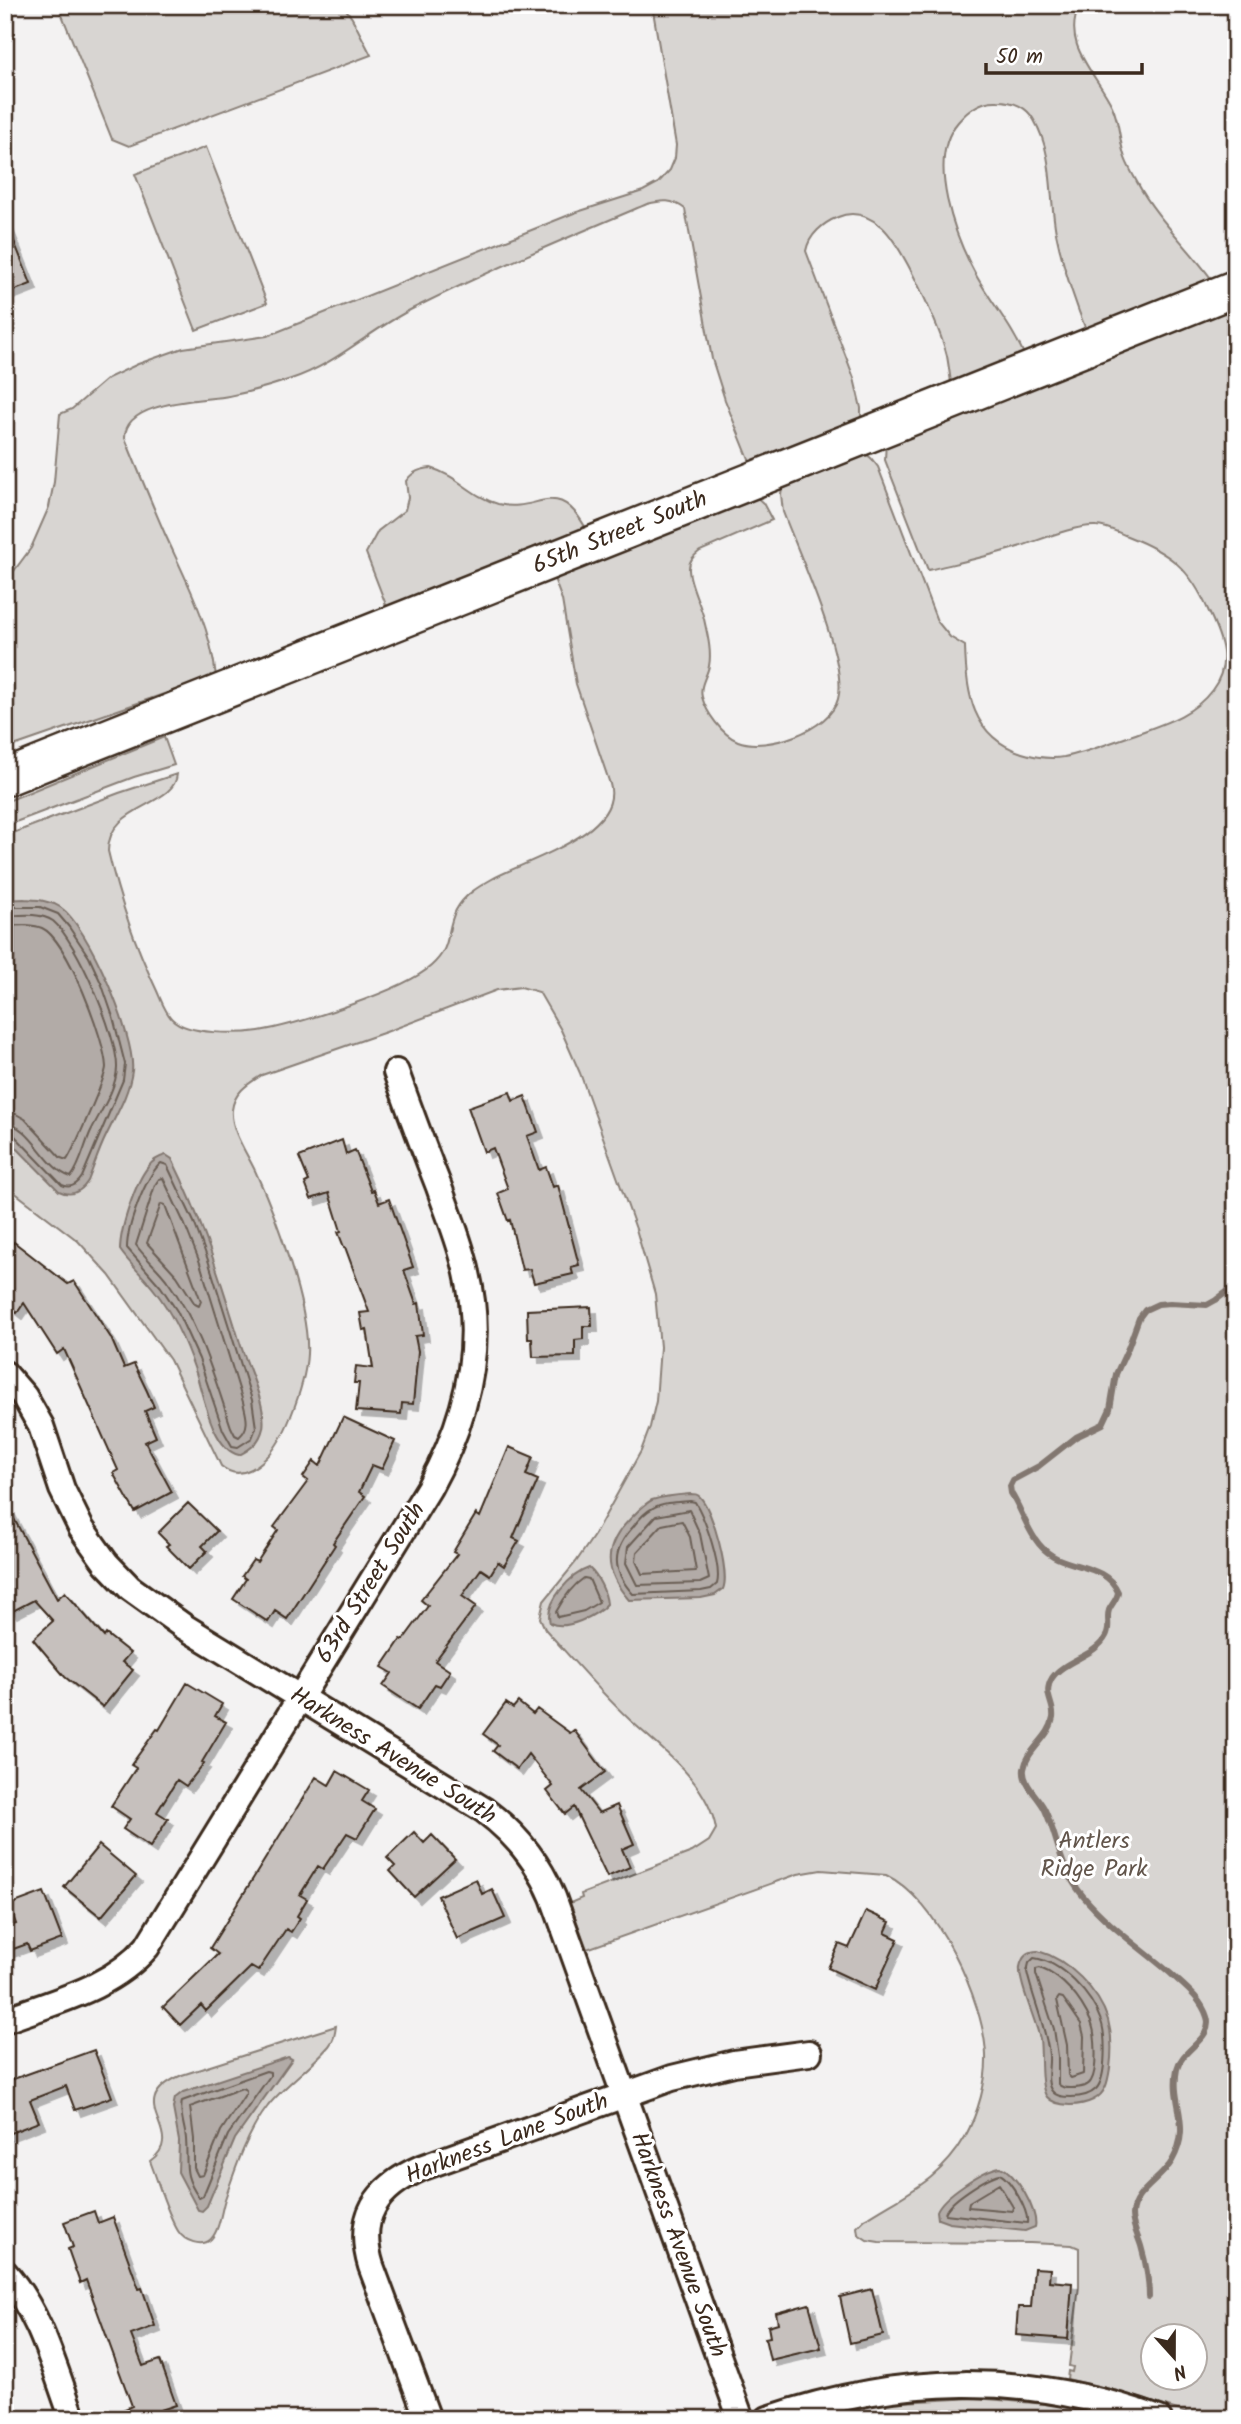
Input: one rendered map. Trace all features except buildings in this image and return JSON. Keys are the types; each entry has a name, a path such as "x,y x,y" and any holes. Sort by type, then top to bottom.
{"street":[{"name":"65th Street South","path":"5,778 1236,288"},
{"name":"63rd Street South","path":"5,2020 98,1985 120,1973 139,1956 162,1927 444,1461 461,1419 471,1377 474,1336 467,1273 454,1229 396,1072"},
{"name":"Harkness Avenue South","path":"5,1374 23,1396 41,1426 71,1508 90,1541 113,1571 147,1602 484,1810 511,1832 525,1848 538,1867 552,1897 741,2419"},
{"name":"Harkness Lane South","path":"428,2419 369,2256 366,2229 376,2202 387,2188 398,2179 421,2168 672,2078 717,2066 809,2053"},
{"path":"5,2273 36,2320 73,2419"},
{"path":"768,2419 817,2403 871,2391 941,2384 999,2385 1047,2390 1112,2404 1159,2419"}],"green space":[{"path":"58,5 343,5 371,55 129,146 112,139"},
{"path":"652,5 1080,5 1075,19 1077,45 1082,58 1112,106 1129,167 1154,209 1215,284 1088,335 1059,246 1048,161 1040,133 1031,115 1019,106 998,101 981,104 958,122 948,138 944,157 947,200 969,261 1016,337 1026,359 952,388 947,356 937,327 920,288 891,237 867,217 850,214 838,217 818,230 806,251 854,378 861,408 861,424 752,467 712,359 685,209 667,201 647,204 414,308 308,373 253,391 184,401 151,409 137,416 128,425 125,438 196,603 208,638 216,676 5,749 5,583 31,548 49,507 60,414 72,409 108,378 138,364 183,348 267,336 574,213 643,191 658,183 670,170 676,145"},
{"path":"206,147 267,303 196,330 135,174"},
{"name":"Antlers Ridge Park","path":"1236,302 1236,2419 1206,2419 1114,2390 1067,2379 1068,2371 1072,2372 1073,2367 1069,2366 1079,2287 1079,2248 1072,2245 1030,2243 879,2242 867,2240 858,2234 857,2227 864,2220 933,2176 955,2152 974,2118 985,2076 983,2033 967,1981 940,1928 905,1887 886,1875 821,1870 798,1874 587,1949 570,1903 582,1898 581,1894 692,1852 709,1841 716,1829 704,1796 694,1782 597,1687 545,1629 540,1618 544,1601 595,1534 641,1451 656,1401 660,1347 655,1294 636,1229 580,1073 561,1030 539,992 521,987 497,990 262,1075 243,1089 236,1098 232,1110 234,1126 265,1193 282,1238 298,1289 307,1354 299,1393 281,1438 267,1457 245,1472 233,1472 221,1466 170,1360 109,1275 78,1241 5,1185 5,836 177,774 173,785 165,793 119,824 111,836 108,851 135,940 163,1006 172,1019 201,1031 259,1031 323,1014 398,985 418,975 438,959 446,945 456,910 467,896 492,879 547,854 587,831 602,817 610,801 610,784 576,684 562,600 552,573 752,493 763,503 772,520 700,551 689,565 690,579 710,648 709,666 701,693 716,722 726,734 738,741 764,743 796,736 823,720 833,710 838,699 839,682 829,634 783,512 783,481 861,450 878,467 937,621 950,637 965,646 967,680 975,711 982,725 1005,746 1043,757 1059,758 1081,753 1185,714 1212,690 1222,671 1223,651 1218,632 1194,584 1167,556 1112,530 1087,526 928,570 885,460 886,440"},
{"path":"431,468 449,476 480,497 498,504 513,506 557,500 577,515 588,532 388,610 366,553 378,531 405,510 408,498 406,481 417,471"},
{"path":"164,737 174,765 134,777 5,826 5,802"},
{"path":"336,2026 329,2046 275,2098 254,2127 238,2163 214,2235 203,2243 184,2238 170,2215 150,2161 160,2150 163,2139 154,2107 155,2096 164,2086 182,2075"},
{"path":"975,2398 1057,2405 1114,2419 890,2419 885,2403"}],"water":[{"path":"24,899 60,907 84,936 108,983 131,1055 132,1071 122,1104 103,1141 88,1181 79,1191 72,1193 59,1191 5,1136 5,900"},
{"path":"166,1155 172,1159 202,1227 260,1398 262,1433 254,1444 239,1455 230,1451 216,1433 188,1351 168,1310 120,1250 125,1219 138,1184 152,1162"},
{"path":"690,1494 700,1497 715,1528 724,1570 723,1589 715,1595 701,1598 629,1600 620,1589 611,1568 611,1548 615,1538 631,1518 652,1500"},
{"path":"589,1568 601,1584 607,1604 596,1613 572,1624 550,1623 551,1606 560,1590 574,1576"},
{"path":"1038,1951 1060,1961 1081,1978 1097,1998 1108,2020 1111,2062 1106,2087 1101,2094 1088,2102 1076,2105 1057,2103 1051,2101 1044,2092 1040,2039 1020,1973 1020,1967 1028,1953"},
{"path":"288,2057 292,2059 235,2139 207,2206 202,2211 198,2210 178,2172 179,2141 173,2108 175,2098 183,2092"},
{"path":"1000,2167 1012,2176 1025,2193 1033,2212 1035,2227 1025,2231 949,2223 938,2219 937,2211 955,2191 984,2173"}],"waterway":[{"path":"1149,2297 1146,2265 1132,2215 1137,2200 1167,2168 1178,2148 1181,2125 1176,2093 1177,2069 1185,2055 1202,2038 1208,2025 1207,2017 1201,2004 1186,1988 1114,1927 1083,1896 1064,1864 1045,1810 1024,1775 1029,1755 1051,1725 1053,1713 1048,1689 1052,1678 1101,1643 1107,1633 1109,1610 1118,1592 1113,1583 1098,1572 1061,1560 1045,1550 1028,1527 1010,1486 1013,1480 1039,1466 1076,1437 1103,1424 1110,1409 1116,1374 1139,1318 1145,1310 1158,1304 1170,1303 1207,1305 1236,1285"}]}
